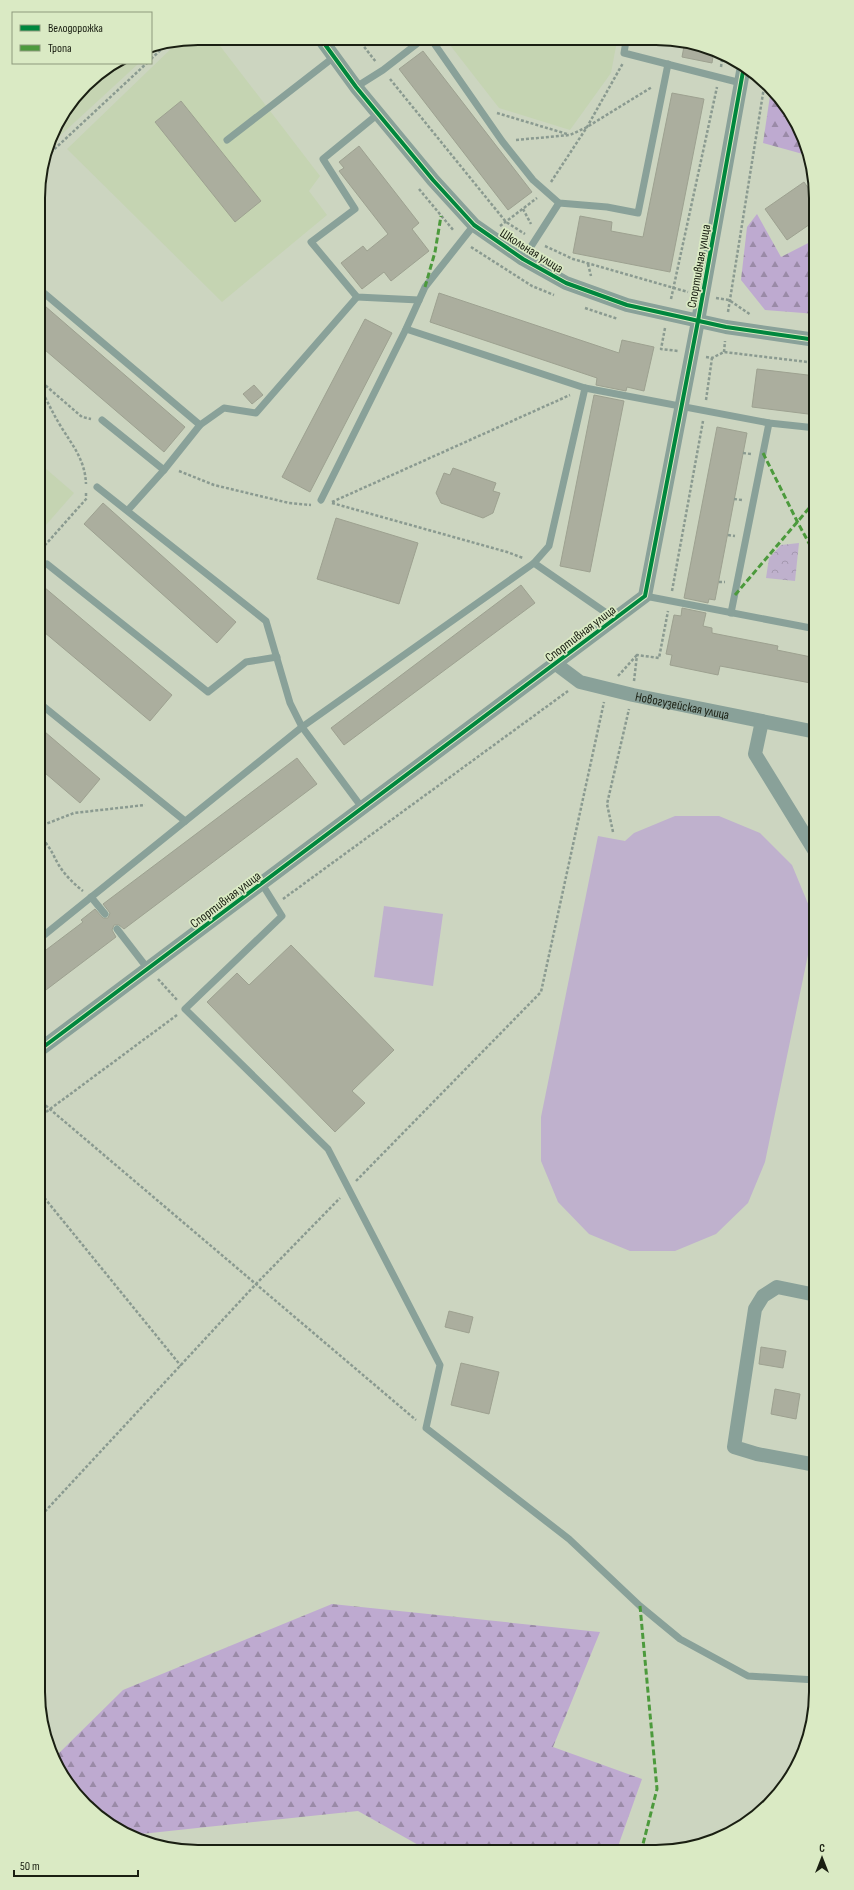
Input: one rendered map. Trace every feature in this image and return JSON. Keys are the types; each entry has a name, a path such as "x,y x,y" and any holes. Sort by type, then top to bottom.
{"street":[{"name":"Школьная улица","path":"325,45 378,114 433,180 474,225 523,259 566,283 627,305 726,327 809,339"},
{"name":"Спортивная улица","path":"45,1046 363,809 645,596 703,296 743,72"},
{"name":"Новогузейская улица","path":"556,664 580,682 632,695 809,731"},
{"path":"762,721 755,754 809,842"},
{"path":"809,1293 776,1288 763,1296 755,1309 734,1447 757,1454 809,1464"}],"lane":[{"path":"356,87 383,70 415,45"},
{"path":"435,45 502,141 533,180 559,203 607,207 638,213 668,64"},
{"path":"625,45 624,53 741,82"},
{"path":"227,140 334,57"},
{"path":"378,114 323,159 354,209 311,242 357,297 419,300"},
{"path":"523,259 559,203"},
{"path":"321,500 406,329 425,287 474,225"},
{"path":"45,294 200,425"},
{"path":"128,510 164,470 200,425 224,408 256,413 326,335 357,297"},
{"path":"406,329 585,388 682,405 769,423 809,427"},
{"path":"45,934 302,727 534,563 549,546 585,388"},
{"path":"102,420 164,470"},
{"path":"731,613 769,423"},
{"path":"97,487 128,510 266,621 290,703 302,727 363,809"},
{"path":"534,563 615,619"},
{"path":"47,564 208,692 246,662 277,657"},
{"path":"645,596 809,628"},
{"path":"45,708 185,821"},
{"path":"262,884 282,916 185,1009 328,1149 440,1365 426,1428 569,1540 640,1606 680,1639 748,1676 809,1680"},
{"path":"91,897 105,914"},
{"path":"117,929 148,969"}],"path":[{"path":"363,45 506,222 535,241 573,259 703,296 729,300 751,315 758,316"},
{"path":"152,58 161,49"},
{"path":"474,248 546,191 587,126 623,64 624,53"},
{"path":"722,60 661,350 712,358 724,352 809,362"},
{"path":"52,151 146,64"},
{"path":"502,141 570,135 665,80"},
{"path":"724,352 729,300 764,90"},
{"path":"478,107 570,135"},
{"path":"637,656 659,658 705,410 712,358"},
{"path":"45,385 82,417 102,420"},
{"path":"332,503 585,388"},
{"path":"45,397 60,425 80,454 86,475 86,498"},
{"path":"164,470 182,471 214,485 290,503 312,505 321,500 507,552 534,563"},
{"path":"45,545 97,487"},
{"path":"45,1512 256,1284 542,992 607,689 637,656"},
{"path":"612,832 607,804 632,695 637,656"},
{"path":"275,905 580,682"},
{"path":"45,824 74,813 162,802"},
{"path":"45,841 61,868 74,884 91,897"},
{"path":"45,1112 185,1009 148,969"},
{"path":"45,1105 426,1428"},
{"path":"45,1199 181,1366"}],"shaded area":[{"path":"188,45 219,45 320,176 309,191 327,215 222,302 67,149 173,47"},
{"path":"450,45 616,45 611,73 570,130 499,108"},
{"path":"138,64 57,138 65,121 83,97 97,83 121,65"},
{"path":"45,468 74,493 45,526"}],"green space":[{"path":"770,96 789,121 803,154 763,143"},
{"path":"757,214 781,257 809,243 809,313 765,310 741,280 747,227"},
{"path":"799,543 795,581 766,578 769,558 781,545"},
{"path":"675,816 719,816 760,833 792,865 809,906 809,950 765,1162 748,1203 716,1234 675,1251 630,1251 589,1234 558,1202 541,1161 541,1117 598,836 625,841 634,833"},
{"path":"384,906 443,914 433,986 374,977"},
{"path":"332,1604 600,1632 553,1747 642,1779 618,1845 418,1845 358,1811 141,1834 121,1825 97,1807 83,1793 65,1769 58,1754 123,1690"}],"building":[{"path":"684,48 713,56 712,63 682,57"},
{"path":"423,51 532,192 508,210 399,69"},
{"path":"672,93 704,99 670,272 573,253 580,216 612,222 611,231 643,237"},
{"path":"181,101 261,201 235,222 155,122"},
{"path":"359,146 419,223 412,229 429,251 391,281 384,272 362,289 341,263 363,246 367,251 388,234 339,171 344,168 339,162"},
{"path":"804,182 809,189 809,225 787,240 765,209"},
{"path":"439,293 619,353 622,340 654,347 644,391 627,387 626,391 596,385 597,378 430,322"},
{"path":"45,306 185,427 164,452 45,350"},
{"path":"365,319 392,333 310,492 282,477"},
{"path":"757,369 809,375 809,414 752,407"},
{"path":"254,385 263,395 252,404 243,394"},
{"path":"594,395 624,401 590,572 560,566"},
{"path":"717,427 747,433 715,600 709,599 708,603 684,598"},
{"path":"453,468 496,483 493,491 500,493 493,513 483,518 441,503 436,493 444,473 450,475"},
{"path":"103,503 236,622 217,643 84,524"},
{"path":"336,518 418,543 399,604 317,579"},
{"path":"521,585 535,603 344,745 331,728"},
{"path":"45,588 172,695 150,721 45,633"},
{"path":"682,608 706,613 703,626 712,628 712,633 778,646 777,650 809,657 809,683 720,666 718,675 670,665 672,655 666,654 674,615 681,616"},
{"path":"45,732 100,779 80,803 45,773"},
{"path":"297,758 317,784 124,929 119,925 114,925 112,930 116,937 45,991 45,951 83,922 81,920 95,909 103,918 108,918 110,913 103,904"},
{"path":"291,945 394,1050 352,1091 365,1103 335,1132 207,1002 237,973 249,985"},
{"path":"449,1311 473,1317 469,1333 445,1327"},
{"path":"761,1347 786,1351 783,1368 759,1364"},
{"path":"461,1363 499,1372 489,1414 451,1405"},
{"path":"775,1389 800,1394 796,1419 771,1414"}],"marked path":[{"path":"425,287 435,252 441,216"},
{"path":"763,453 809,543"},
{"path":"735,595 809,508"},
{"path":"640,1606 657,1789 643,1845"}],"cycle path":[{"path":"325,45 356,87 433,180 474,225 523,259 566,283 627,305 726,327 809,339"},
{"path":"45,1046 645,596 698,321 743,72"}]}
